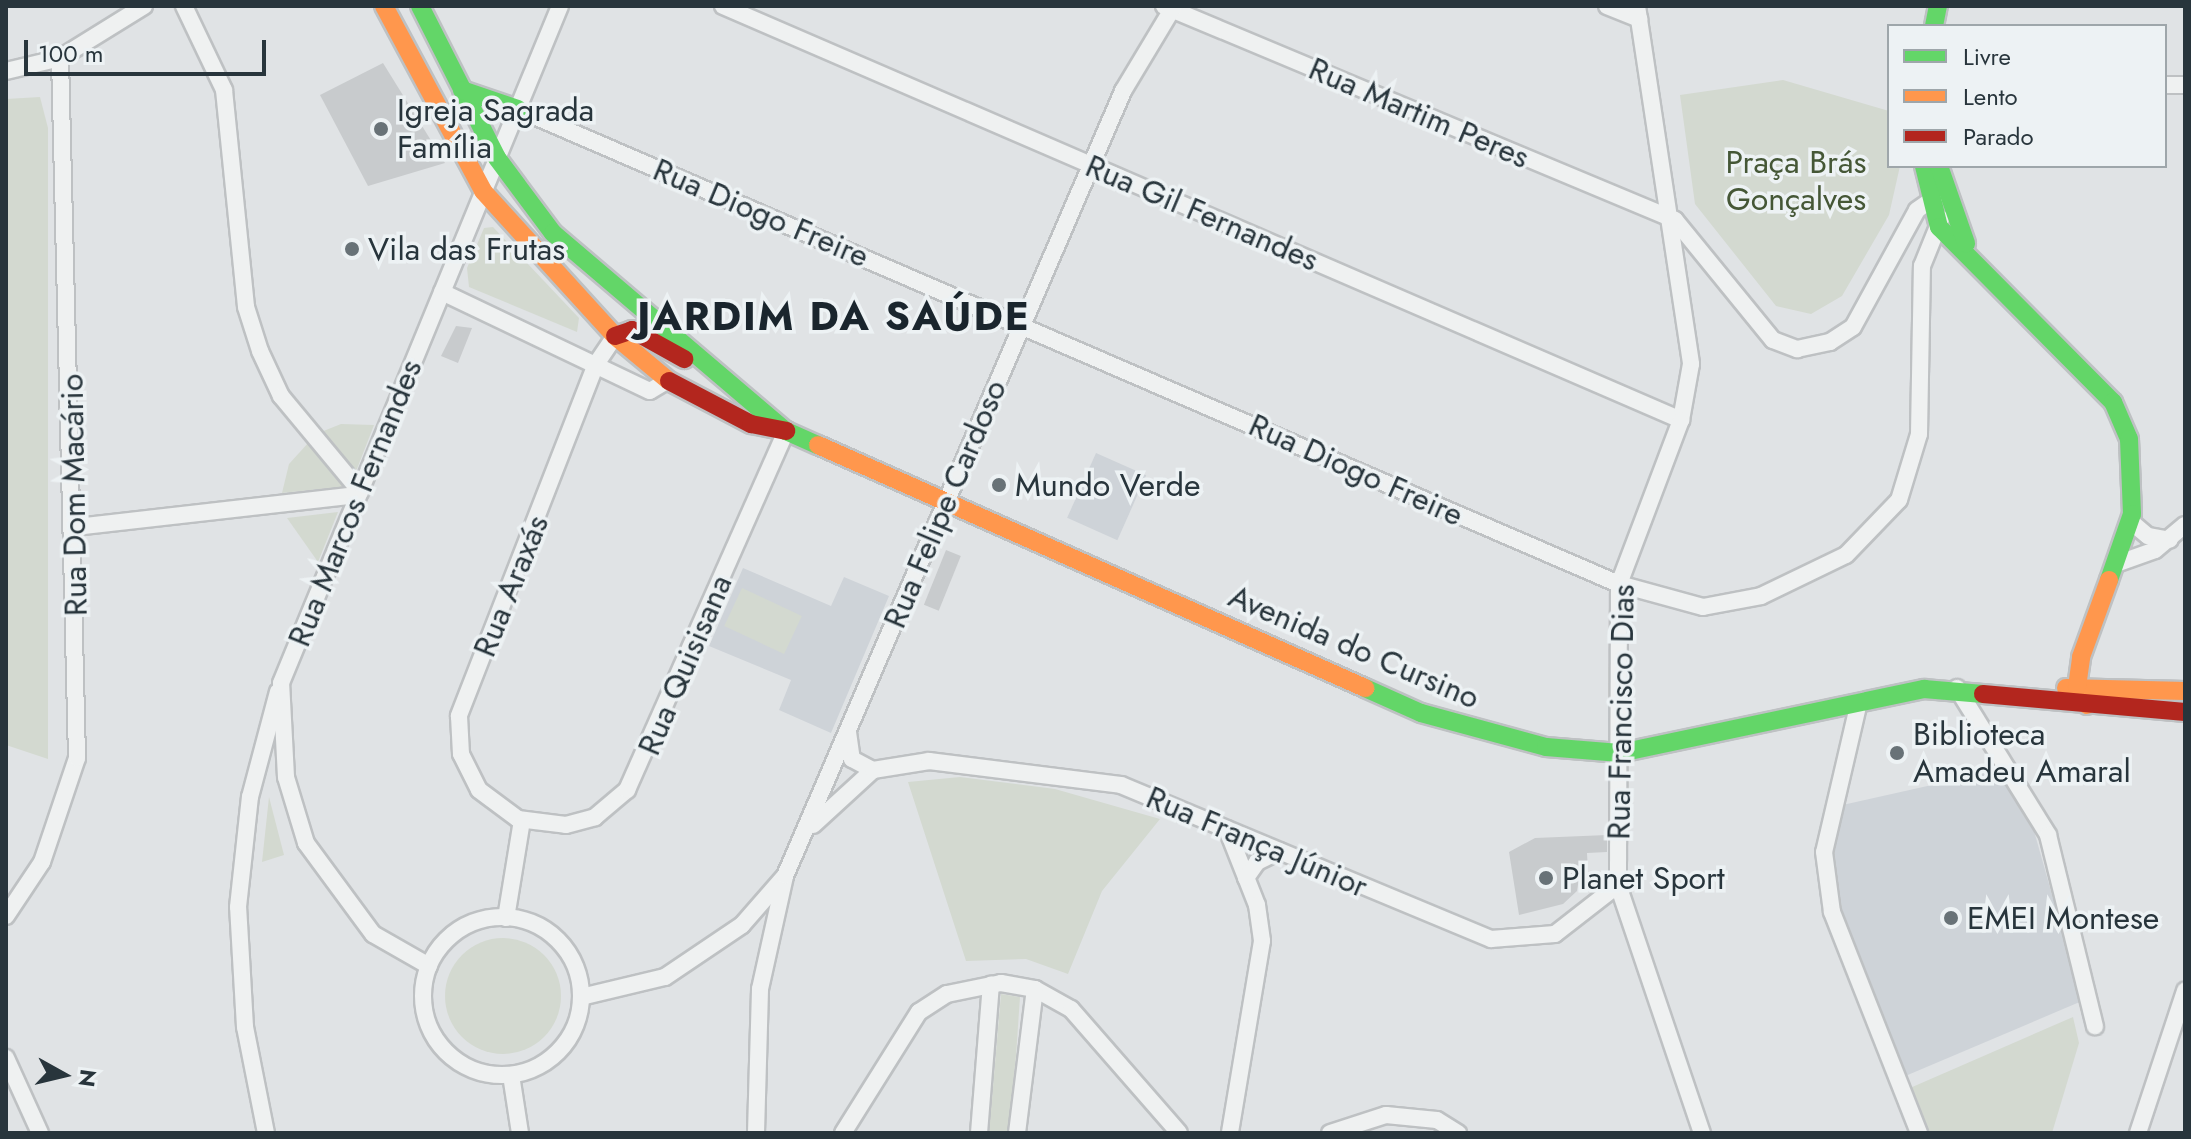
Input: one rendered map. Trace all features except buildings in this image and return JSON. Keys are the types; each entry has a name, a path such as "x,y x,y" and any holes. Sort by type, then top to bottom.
{"main road":[{"name":"Avenida do Cursino","path":"384,6 483,191 615,336 668,380 759,428 786,431"},
{"name":"Avenida do Cursino","path":"420,6 497,158 553,233 697,362 786,431 1421,713 1546,747 1620,753 1859,702 1957,688 2034,691 2106,687 2185,691"},
{"path":"462,90 518,109"},
{"path":"1925,168 1938,197 1979,265"},
{"path":"1939,168 1939,227 2113,402 2136,480 2130,521 2081,657 2077,687 2087,705"},
{"path":"615,336 632,330 665,352 697,362"},
{"path":"2089,633 2106,687 2119,708"},
{"path":"2034,691 2063,680 2081,657"},
{"name":"Avenida do Cursino","path":"2034,691 2087,705 2185,712"}],"street":[{"path":"6,71 60,58 144,6"},
{"path":"184,6 224,90 246,307 260,351 281,396 359,493"},
{"name":"Rua Marcos Fernandes","path":"429,966 373,934 306,843 286,777 281,683 560,6"},
{"name":"Rua Gil Fernandes","path":"723,6 1681,420"},
{"path":"1607,6 1638,12"},
{"name":"Rua Felipe Cardoso","path":"756,1133 760,989 785,876 1091,165 1145,46 1170,7"},
{"name":"Rua Martim Peres","path":"1170,7 1675,220"},
{"name":"Rua Francisco Dias","path":"1638,12 1675,220 1691,364 1681,420 1619,584 1618,885 1702,1133"},
{"name":"Rua Dom Macário","path":"6,916 42,862 77,758 76,527 60,58"},
{"name":"Rua Diogo Freire","path":"518,109 1023,324 1619,584 1703,607 1740,603 1867,539 1899,500 1916,458 1921,280 1939,227"},
{"path":"1675,220 1773,340 1797,349 1830,342 1853,327 1893,260 1938,197"},
{"path":"1893,260 1908,262 1921,280"},
{"path":"442,292 650,391 668,380"},
{"name":"Rua Araxás","path":"522,820 479,790 461,754 459,716 596,364 615,336"},
{"name":"Rua Quisisana","path":"522,820 566,825 595,817 627,790 786,431"},
{"path":"76,527 359,493"},
{"path":"2130,521 2148,536 2170,540"},
{"path":"2116,564 2170,540 2185,525"},
{"path":"266,1133 245,1027 238,907 250,797 281,683"},
{"path":"1957,688 2048,835 2095,1026"},
{"path":"1859,702 1824,852 1832,912 1847,966 1919,1133"},
{"path":"848,726 852,759 873,770"},
{"name":"Rua França Júnior","path":"800,842 836,798 873,770 929,761 1091,778 1227,829 1491,939 1555,934 1618,885"},
{"path":"506,918 522,820"},
{"path":"1227,829 1246,878 1262,950 1230,1133"},
{"path":"1246,878 1257,862 1280,851"},
{"name":"Rua Felipe Cardoso","path":"581,997 665,977 742,925 785,876"},
{"path":"506,918 537,925 559,941 575,964 581,997 563,1047 544,1064 511,1075 468,1068 437,1041 423,1001 429,966 459,930 506,918"},
{"path":"742,925 772,931"},
{"path":"979,1133 991,984"},
{"path":"843,1133 919,1012 947,994 991,984 1035,989 1085,1023 1179,1133"},
{"path":"1017,1133 1035,989"},
{"path":"2138,1133 2185,991"},
{"path":"6,1058 40,1133"},
{"path":"511,1075 520,1133"},
{"path":"1330,1133 1386,1115 1437,1120 1458,1133"}],"shaded area":[{"path":"1096,453 1146,475 1117,540 1067,518"},
{"path":"743,568 831,606 844,577 889,596 831,733 779,710 791,680 709,646"},
{"name":"EMEI Montese","path":"1999,770 2027,806 2082,1001 1903,1077 1855,963 1833,872 1838,806"}],"green space":[{"name":"Praça Brás Gonçalves","path":"1783,80 1887,110 1887,168 1900,168 1889,215 1842,296 1811,314 1776,306 1695,204 1680,95"},
{"path":"40,97 48,128 48,759 6,745 6,99"},
{"path":"493,227 579,318 577,332 469,287 467,268 484,228"},
{"path":"341,424 374,425 355,474 321,432"},
{"path":"309,442 349,486 282,493 289,464"},
{"path":"338,512 318,562 287,518"},
{"path":"742,588 802,616 784,654 724,626"},
{"path":"960,777 1055,789 1160,819 1102,891 1068,974 1026,959 966,961 908,782"},
{"path":"269,797 284,855 262,862"},
{"path":"503,938 525,942 544,955 557,974 561,996 557,1018 544,1037 525,1050 503,1054 481,1050 462,1037 449,1018 445,996 449,974 462,955 481,942"},
{"path":"1001,994 1020,997 1016,1056 1008,1133 989,1133"},
{"path":"2073,1017 2079,1043 2052,1133 1926,1133 1910,1088"}],"traffic: fast":[{"path":"420,6 497,158 553,233 786,431 818,445"},
{"path":"1934,24 1938,6"},
{"path":"462,90 518,109"},
{"path":"1924,168 1939,227 2113,402 2129,439 2132,514 2109,580"},
{"path":"1940,168 1966,243"},
{"path":"1365,688 1421,713 1546,747 1620,753 1924,689 1983,694"}],"traffic: slow":[{"path":"384,6 483,191 615,336 669,381"},
{"path":"818,445 1365,688"},
{"path":"2087,705 2077,687 2081,657 2109,580"},
{"path":"2066,688 2185,691"}],"traffic: jam":[{"path":"615,336 632,330 684,359"},
{"path":"669,381 751,424 786,431"},
{"path":"1983,694 2185,712"}],"place":[{"name":"Igreja Sagrada Família","path":"381,129"},
{"name":"Vila das Frutas","path":"352,249"},
{"name":"Mundo Verde","path":"999,485"},
{"name":"Biblioteca Amadeu Amaral","path":"1897,753"},
{"name":"Planet Sport","path":"1546,878"},
{"name":"EMEI Montese","path":"1951,918"}],"district":[{"name":"JARDIM DA SAÚDE","path":"834,316"}]}
